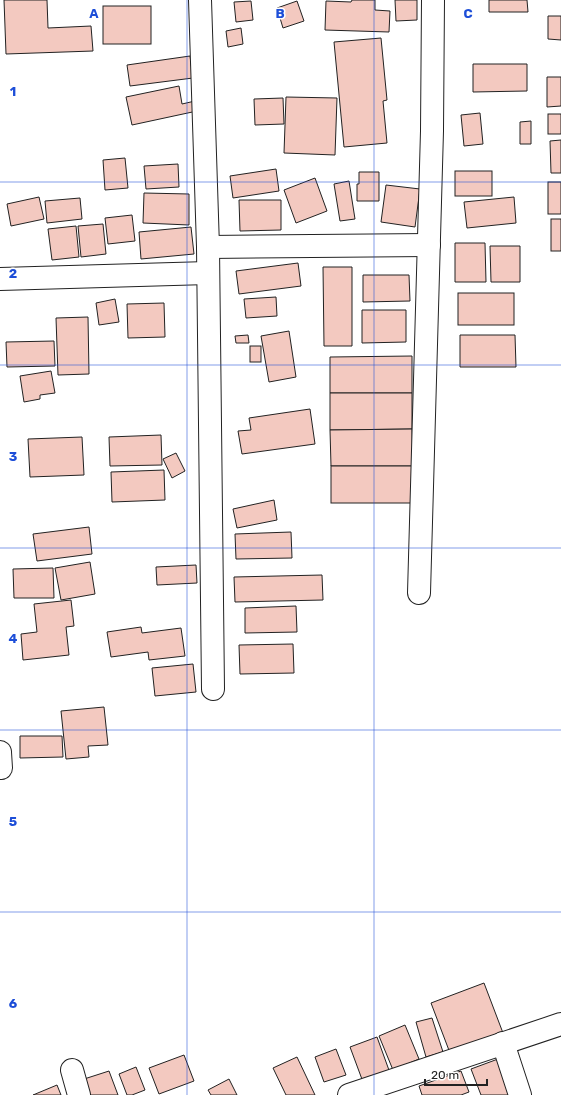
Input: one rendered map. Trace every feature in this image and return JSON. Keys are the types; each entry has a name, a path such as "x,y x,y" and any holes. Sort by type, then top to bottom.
{"street":[{"path":"200,0 208,247 213,688"},
{"path":"419,593 432,131 433,0"},
{"path":"208,247 429,245"},
{"path":"0,279 208,273"},
{"path":"349,1095 561,1024"},
{"path":"503,1043 520,1095"},
{"path":"72,1070 79,1095"}],"building":[{"path":"4,0 47,0 48,28 91,26 93,51 6,54"},
{"path":"352,0 375,0 375,10 390,11 389,32 325,30 326,1 351,2"},
{"path":"395,0 417,0 417,20 396,21"},
{"path":"489,0 527,0 528,12 489,12"},
{"path":"251,1 253,20 236,22 234,2"},
{"path":"297,1 304,21 283,28 277,8"},
{"path":"103,6 151,6 151,44 103,44"},
{"path":"548,16 561,16 561,40 548,39"},
{"path":"241,28 243,44 228,47 226,31"},
{"path":"381,38 387,100 383,101 387,143 344,147 334,42"},
{"path":"190,56 193,78 130,86 127,65"},
{"path":"473,64 527,64 527,91 473,92"},
{"path":"547,77 561,77 561,106 547,107"},
{"path":"179,86 182,104 195,101 197,111 132,125 126,97"},
{"path":"286,97 337,98 335,155 284,153"},
{"path":"283,98 284,124 255,125 254,99"},
{"path":"480,113 483,144 464,146 461,115"},
{"path":"548,114 561,114 561,134 548,134"},
{"path":"531,121 531,144 520,144 520,122"},
{"path":"561,140 561,173 551,173 550,141"},
{"path":"125,158 128,188 105,190 103,160"},
{"path":"178,164 179,187 146,189 144,166"},
{"path":"276,169 279,191 233,198 230,176"},
{"path":"455,171 492,171 492,196 455,196"},
{"path":"359,172 379,172 379,201 357,201"},
{"path":"315,178 327,211 296,223 284,190"},
{"path":"349,181 355,219 340,221 334,184"},
{"path":"548,182 561,182 561,214 548,214"},
{"path":"386,185 420,189 415,227 381,222"},
{"path":"144,193 189,194 189,225 143,223"},
{"path":"39,197 44,219 11,226 7,204"},
{"path":"514,197 516,223 467,228 464,202"},
{"path":"80,198 82,219 47,223 45,201"},
{"path":"239,200 281,200 281,230 240,231"},
{"path":"132,215 135,241 108,244 105,218"},
{"path":"551,219 561,219 561,251 551,251"},
{"path":"103,224 106,254 81,257 78,226"},
{"path":"76,226 79,257 52,260 48,229"},
{"path":"191,227 194,254 141,259 139,232"},
{"path":"455,243 485,243 486,282 455,282"},
{"path":"490,246 520,246 520,282 491,282"},
{"path":"298,263 301,286 239,294 236,271"},
{"path":"323,267 352,267 352,346 324,346"},
{"path":"363,275 409,275 410,301 363,302"},
{"path":"458,293 514,293 514,325 458,325"},
{"path":"276,297 277,316 246,318 244,299"},
{"path":"115,299 119,322 99,325 96,303"},
{"path":"164,303 165,337 128,338 127,304"},
{"path":"362,310 406,310 406,342 362,343"},
{"path":"88,317 89,374 58,375 56,318"},
{"path":"289,331 296,377 269,382 261,336"},
{"path":"248,335 249,343 236,343 235,336"},
{"path":"460,335 515,335 516,367 460,367"},
{"path":"54,341 55,366 7,367 6,342"},
{"path":"250,346 261,346 261,362 250,362"},
{"path":"412,356 412,393 330,393 330,357"},
{"path":"51,371 55,393 40,395 40,399 24,402 20,376"},
{"path":"330,393 412,393 412,429 330,430"},
{"path":"310,409 315,444 242,454 238,431 251,430 249,418"},
{"path":"412,429 413,466 331,466 330,430"},
{"path":"161,435 162,465 110,466 109,437"},
{"path":"82,437 84,475 30,477 28,439"},
{"path":"176,453 185,471 172,478 163,459"},
{"path":"331,466 413,466 413,503 331,503"},
{"path":"164,470 165,500 112,502 111,472"},
{"path":"274,500 277,520 237,528 233,509"},
{"path":"89,527 92,554 37,561 33,534"},
{"path":"291,532 292,558 236,559 235,534"},
{"path":"90,562 95,594 61,600 55,568"},
{"path":"196,565 197,583 157,585 156,567"},
{"path":"53,568 54,598 14,598 13,569"},
{"path":"322,575 323,600 235,602 234,577"},
{"path":"71,600 74,626 66,627 69,655 23,660 21,634 37,632 34,604"},
{"path":"296,606 297,632 245,633 245,608"},
{"path":"141,627 142,633 181,628 185,656 149,660 148,652 111,657 107,632"},
{"path":"293,644 294,673 240,674 239,645"},
{"path":"193,664 196,692 155,696 152,668"},
{"path":"104,707 108,745 88,746 89,757 66,759 61,711"},
{"path":"20,736 62,736 63,757 20,758"},
{"path":"484,983 503,1033 450,1053 431,1003"},
{"path":"432,1018 443,1052 426,1057 416,1022"},
{"path":"405,1025 419,1059 393,1070 379,1036"},
{"path":"377,1037 390,1073 363,1082 350,1047"},
{"path":"336,1049 346,1075 324,1082 315,1057"},
{"path":"184,1055 194,1081 159,1094 149,1068"},
{"path":"297,1057 315,1095 286,1095 273,1068"},
{"path":"498,1059 512,1095 481,1095 471,1069"},
{"path":"136,1067 145,1090 132,1095 127,1095 119,1074"},
{"path":"109,1071 118,1095 86,1095 81,1080"},
{"path":"461,1071 469,1092 461,1095 422,1095 419,1086"},
{"path":"229,1079 237,1095 211,1095 208,1090"},
{"path":"57,1085 61,1095 33,1095"}]}
